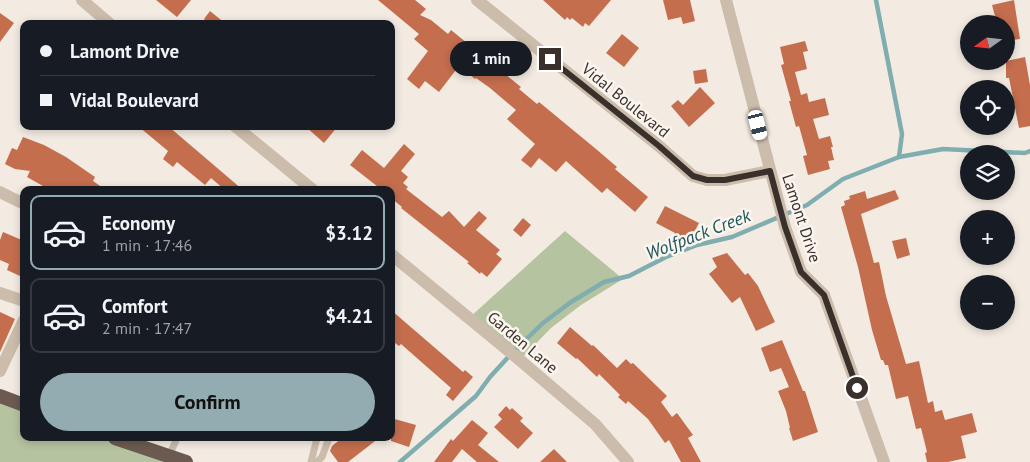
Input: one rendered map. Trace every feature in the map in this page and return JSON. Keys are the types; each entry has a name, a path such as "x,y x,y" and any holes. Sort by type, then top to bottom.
{"highway":[{"path":"0,396 20,404"},
{"path":"124,441 186,462"}],"street":[{"path":"82,0 105,20"},
{"name":"Vidal Boulevard","path":"477,0 659,146 693,176 707,180 725,180 770,171"},
{"name":"Lamont Drive","path":"726,0 785,227 801,272 824,295 884,462"},
{"path":"240,130 308,186"},
{"path":"0,192 20,202"},
{"name":"Garden Lane","path":"395,257 595,424 628,462"},
{"path":"0,293 20,300"},
{"path":"0,371 20,328"}],"lane":[{"path":"169,456 176,441"},
{"path":"310,462 316,441"},
{"path":"317,462 322,457 328,441"}],"green space":[{"path":"565,231 623,279 581,305 551,328 519,361 469,318"},
{"path":"0,400 20,407 20,441 124,441 190,462 0,462"}],"building":[{"path":"156,0 191,0 177,17"},
{"path":"378,0 415,0 426,9 420,15 431,20 448,34 451,30 521,87 519,89 537,104 539,102 596,149 617,167 615,169 648,197 635,212 607,188 602,193 566,161 556,172 539,158 531,168 521,160 535,144 507,119 516,110 490,88 459,66 439,92 425,81 419,89 407,79 428,51 414,39 419,34"},
{"path":"543,0 611,0 589,26 585,23 583,27 572,18 570,20 567,17 565,20"},
{"path":"663,0 690,0 695,21 683,24 681,17 668,20"},
{"path":"1014,0 1020,39 1015,40 1015,15 995,15 992,5"},
{"path":"210,11 221,20 205,20"},
{"path":"0,13 14,23 0,42"},
{"path":"622,34 639,48 624,67 606,53"},
{"path":"805,41 808,51 803,52 807,69 795,72 801,95 807,93 809,102 825,98 829,115 813,119 819,139 830,136 834,160 828,161 830,169 808,175 803,156 807,155 799,126 796,127 789,101 791,101 781,65 784,64 780,47"},
{"path":"1025,57 1030,85 1030,126 1019,128 1015,108 1015,80 1006,78 1006,70 1015,70 1015,59"},
{"path":"706,69 708,82 695,84 693,71"},
{"path":"700,87 715,103 689,127 671,106 678,100 683,105"},
{"path":"143,130 173,130 238,186 220,186 211,178 205,185 177,162 173,167 163,159 168,151"},
{"path":"309,130 335,130 324,143"},
{"path":"23,137 44,145 66,157 95,177 93,181 100,186 43,186 27,177 30,171 15,169 5,164 12,148 17,150"},
{"path":"404,144 415,154 401,171 408,177 403,183 408,187 406,189 442,217 449,211 464,227 479,211 487,218 476,230 500,250 496,254 502,259 487,277 481,272 480,274 467,263 469,262 401,208 395,201 395,186 377,186 350,165 362,150 384,168"},
{"path":"895,190 899,199 861,214 874,263 879,262 886,296 906,364 919,361 928,403 933,401 935,412 942,410 945,420 972,413 977,432 961,436 966,458 948,462 927,462 925,453 927,452 921,428 916,429 908,396 896,399 888,365 885,365 883,360 881,360 872,330 858,267 841,207 845,205 844,201 850,199 849,196 865,191 867,199"},
{"path":"665,206 699,223 690,240 674,235 675,233 656,223"},
{"path":"523,218 531,225 521,237 513,230"},
{"path":"3,232 20,239 20,276 7,270 9,264 0,260 0,240"},
{"path":"906,238 910,255 897,259 892,241"},
{"path":"727,253 745,275 748,273 758,286 775,322 756,331 740,297 732,303 709,274 717,267 712,258"},
{"path":"0,312 15,319 0,352"},
{"path":"395,313 463,372 465,370 473,377 453,401 446,395 451,388 401,344 399,346 395,343"},
{"path":"570,327 593,345 617,368 626,359 631,364 633,363 667,396 661,402 672,417 677,413 693,435 688,438 701,462 681,462 669,440 665,443 648,419 628,401 626,404 618,397 620,395 599,374 597,377 577,358 557,343"},
{"path":"782,340 803,391 805,391 818,432 793,441 786,411 778,391 789,387 781,368 770,372 761,348"},
{"path":"506,406 510,410 512,408 523,418 520,421 533,433 518,449 494,427 502,419 498,415"},
{"path":"395,419 416,425 409,447 391,441 395,441"},
{"path":"472,420 488,433 478,445 499,462 477,462 462,449 452,462 434,462 451,439 453,441"},
{"path":"338,441 375,441 348,462 338,462 330,451 332,446"},
{"path":"554,449 567,462 540,462"}],"waterway":[{"path":"876,0 902,134 899,157"},
{"name":"Wolfpack Creek","path":"400,462 476,396 512,353 543,323 571,302 604,282 629,276 666,257 697,245 732,237 807,205 843,179 899,157 943,149 1025,153 1030,151"}],"route":[{"path":"550,59 659,146 693,176 716,181 770,171 785,227 801,272 824,295 857,388"}]}
